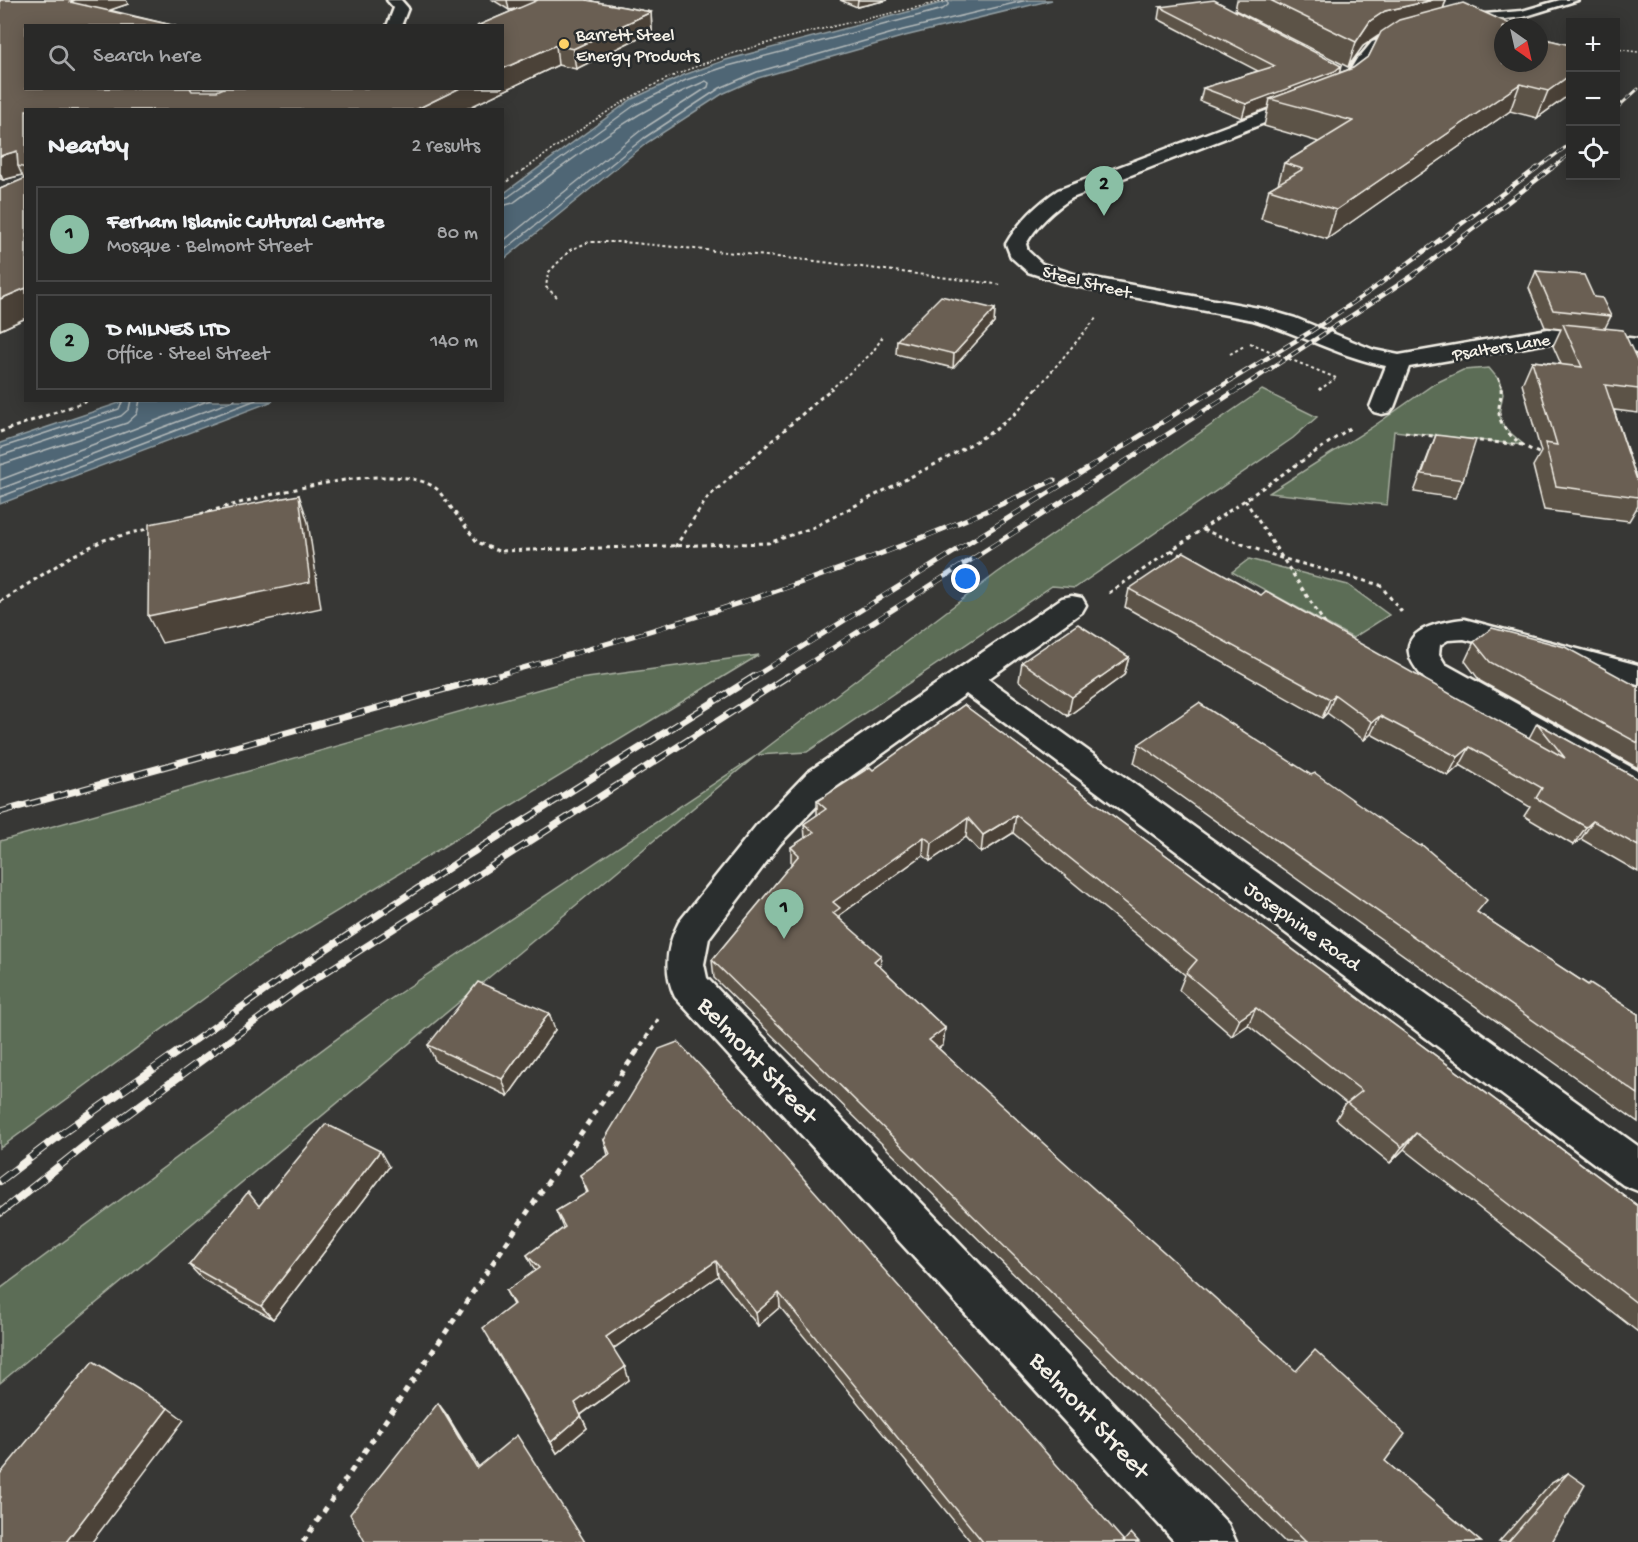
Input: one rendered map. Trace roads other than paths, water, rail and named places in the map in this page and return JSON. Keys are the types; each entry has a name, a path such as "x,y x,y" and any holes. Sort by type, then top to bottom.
{"street":[{"path":"394,0 400,8 395,24"},
{"path":"1334,69 1353,78 1363,60"},
{"name":"Steel Street","path":"1353,78 1338,89 1065,194 1051,203 1021,235 1016,244 1018,253 1035,268 1118,290 1256,314 1302,329 1368,356 1400,362"},
{"name":"Psalters Lane","path":"1400,362 1548,336 1638,346"},
{"path":"1382,407 1400,362"},
{"name":"Belmont Street","path":"1071,605 820,781 768,836 692,933 685,964 689,985 1210,1542"},
{"path":"1638,675 1464,629 1442,631 1425,640 1424,654 1434,671 1464,690 1638,786"},
{"name":"Josephine Road","path":"967,679 1638,1171"}],"lane":[{"path":"1454,20 1523,14 1572,0"},
{"path":"1363,60 1368,51 1377,43 1422,32"}],"water":[{"path":"953,0 1052,0 905,36 758,78 722,94 648,142 504,259 504,193 632,99 684,75 726,60"},
{"path":"122,402 270,402 0,504 0,443"}],"railway":[{"path":"1620,105 1638,89"},
{"path":"1535,170 1566,147"},
{"path":"1550,170 1566,157"},
{"path":"1215,390 1310,332 1369,292 1537,168"},
{"path":"1238,390 1412,276 1552,168"},
{"path":"752,678 1217,388"},
{"path":"786,678 1240,388"},
{"path":"487,678 704,615 846,567 916,540 1054,480"},
{"path":"0,812 493,676"},
{"path":"177,1053 283,978 459,861 755,676"},
{"path":"212,1053 298,990 788,676"},
{"path":"0,1181 60,1135 179,1051"},
{"path":"0,1213 87,1144 214,1051"}],"place":[{"name":"Barrett Steel Energy Products","path":"564,44"},
{"name":"D MILNES LTD","path":"1104,216"},
{"name":"Ferham Islamic Cultural Centre","path":"784,939"}]}
